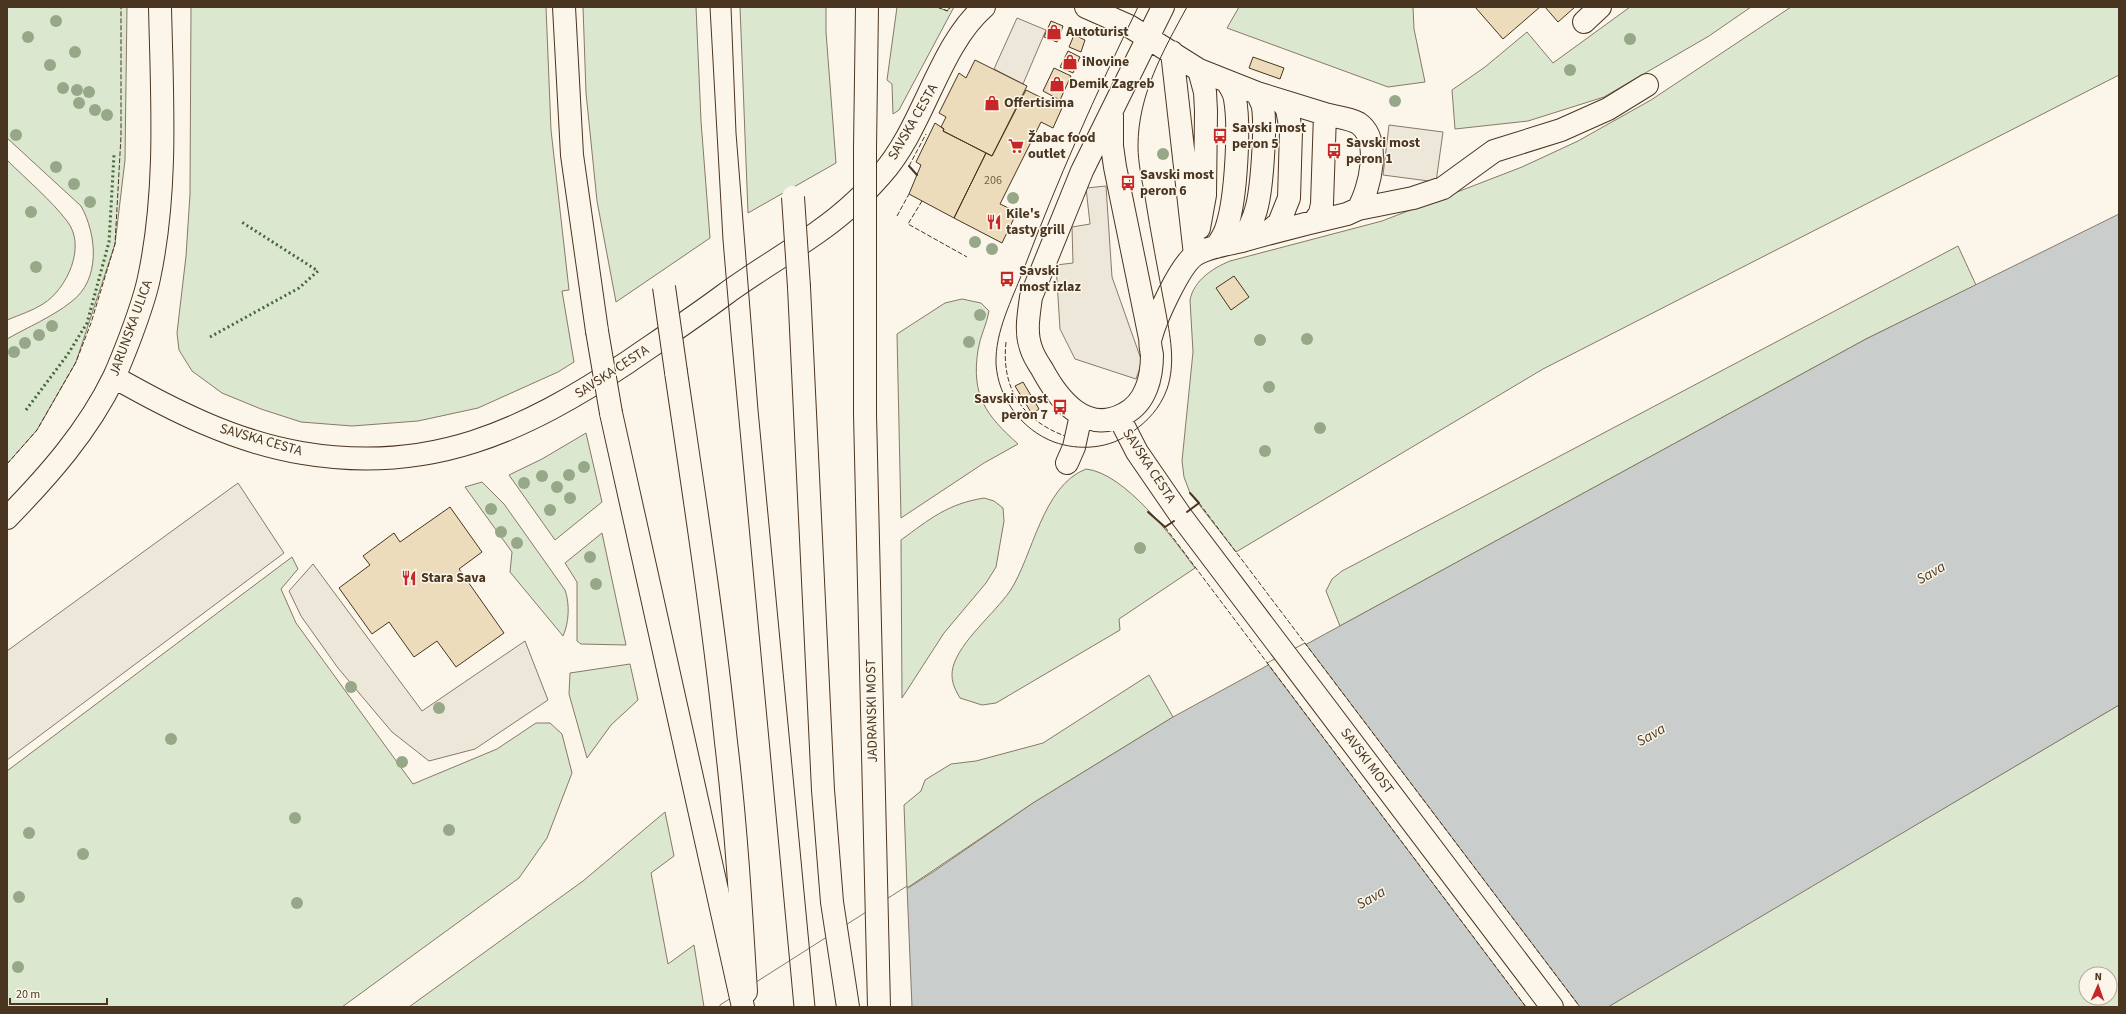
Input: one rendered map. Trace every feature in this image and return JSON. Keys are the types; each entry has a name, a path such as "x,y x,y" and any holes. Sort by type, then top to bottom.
{"street":[{"name":"JARUNSKA ULICA","path":"7,518 40,485 92,416 114,377 136,323 149,279 156,236 160,196 162,141 160,7"},
{"path":"564,7 572,155 597,331 611,413 743,1007"},
{"name":"JADRANSKI MOST","path":"867,7 865,148 865,414 879,1007"},
{"name":"SAVSKA CESTA","path":"114,377 152,398 204,422 262,443 303,454 345,458 380,458 434,453 474,443 520,425 595,384 686,323 737,285 820,229 855,203 884,172 909,135 960,34 973,17 984,7"},
{"path":"1086,7 1115,19 1200,70 1227,82 1282,102 1358,123 1370,140 1372,152 1370,179 1366,195 1358,209"},
{"name":"SAVSKA CESTA","path":"1112,112 1112,146 1150,338 1152,371 1147,389 1138,404 1119,417 1094,419 1081,415 1067,406 1052,389 1030,348 1028,319 1031,297 1082,171 1163,7"},
{"path":"1584,22 1600,7"},
{"path":"1172,52 1195,255"},
{"path":"1195,255 1204,195 1206,111 1205,92 1200,70"},
{"path":"1216,247 1223,237 1228,225 1235,178 1236,114 1232,90 1227,82"},
{"path":"1195,255 1216,247 1347,214 1358,209 1413,198 1443,188 1494,151 1561,130 1608,109 1647,84"},
{"path":"1242,241 1250,227 1257,208 1261,184 1264,120 1262,106 1256,93"},
{"path":"1266,234 1279,223 1289,198 1291,131 1287,109 1282,102"},
{"path":"1314,222 1320,213 1322,204 1325,114"},
{"path":"793,198 808,453 823,790 832,902 848,1007"},
{"name":"SAVSKA CESTA","path":"1150,338 1164,303 1176,281 1195,255"},
{"path":"664,287 699,528 726,741 740,882 747,1007"},
{"path":"1066,463 1074,447 1081,415"},
{"name":"SAVSKA CESTA","path":"1119,417 1137,452 1181,516"},
{"name":"SAVSKI MOST","path":"1181,516 1552,1007"}],"green space":[{"path":"7,7 127,7 125,160 115,244 76,362 37,430 7,464 7,339 40,322 71,302 81,293 92,270 93,243 81,206 7,138"},
{"path":"191,7 546,7 551,130 569,290 562,291 574,362 558,372 478,408 418,421 352,426 301,422 261,409 222,393 192,371 179,350 177,333 186,256 190,194"},
{"path":"583,7 696,7 701,121 710,238 616,302 597,201 586,93"},
{"path":"740,7 826,7 826,32 836,163 748,213"},
{"path":"897,7 937,7 947,11 950,7 954,7 899,110 893,114 892,84 887,80"},
{"path":"1239,7 1413,7 1414,29 1425,82 1388,87 1227,28"},
{"path":"1630,7 1751,7 1709,36 1604,97 1528,121 1455,129 1452,90 1485,67 1527,32 1553,63"},
{"path":"1791,7 2119,7 2119,75 1543,369 1236,552 1190,493 1184,477 1182,461 1193,352 1190,300 1196,286 1205,276 1217,267 1230,261 1382,221 1522,167 1578,141 1651,100"},
{"path":"7,160 46,197 67,221 73,231 75,254 72,266 66,278 52,297 30,311 7,320"},
{"path":"1958,246 1976,285 1866,339 1340,626 1326,591 1332,579 1342,571"},
{"path":"962,299 981,303 989,311 980,340 976,366 979,392 989,414 1018,444 984,463 901,518 897,334 945,303"},
{"path":"586,433 602,502 555,540 509,475 542,459"},
{"path":"1086,469 1101,473 1132,494 1174,540 1195,568 1119,619 1120,630 996,703 982,705 960,698 954,687 952,679 953,667 957,657 970,638 1010,591 1018,576 1040,523 1059,490 1071,478"},
{"path":"482,482 504,504 565,590 568,601 568,613 567,625 563,636 510,572 512,552 465,487"},
{"path":"984,498 994,501 1003,508 1004,521 996,567 986,583 944,633 902,698 901,540 930,519 949,508"},
{"path":"602,533 626,645 581,644 577,641 577,582 565,563"},
{"path":"292,557 298,569 281,589 296,623 413,784 497,749 536,723 550,723 562,734 572,773 547,838 519,878 342,1007 7,1007 7,771"},
{"path":"630,664 638,700 611,725 587,758 569,694 570,673"},
{"path":"1149,675 1173,717 1033,803 907,888 904,805 921,791 925,780 951,764 976,761 1043,743"},
{"path":"2119,705 2119,1007 1608,1007 1647,983"},
{"path":"665,812 674,856 651,873 668,964 694,945 704,1007 409,1007 583,881"}],"shaded area":[{"path":"1017,18 1046,30 1023,84 994,69"},
{"path":"1389,125 1443,132 1436,182 1383,175"},
{"path":"1106,186 1112,277 1142,362 1136,379 1075,359 1060,329 1056,265 1073,263 1072,227 1090,224 1086,188"},
{"path":"238,483 284,553 7,760 7,651"},
{"path":"313,564 422,711 525,641 548,700 475,749 429,761 392,732 338,668 301,616 289,591"}],"water":[{"name":"Sava","path":"2119,214 2119,705 1608,1007 722,1007 933,872 1033,803 1173,717 1866,339"}],"pier":[{"path":"1305,643 1580,1007 1526,1007 1267,663"},
{"path":"907,886 912,1007 720,1007 720,1005"}],"building":[{"path":"1475,7 1540,7 1503,39"},
{"path":"1545,7 1575,7 1558,22"},
{"name":"Autoturist","path":"1051,21 1063,26 1057,42 1044,37"},
{"path":"1074,35 1085,40 1081,52 1069,47"},
{"name":"iNovine","path":"1068,51 1080,57 1073,73 1060,67"},
{"path":"1253,57 1284,68 1280,79 1249,68"},
{"path":"975,60 1027,86 992,156 943,131 944,129 941,127 946,117 939,113 959,73 966,78"},
{"name":"Demik Zagreb","path":"1054,68 1071,76 1060,100 1043,91"},
{"path":"1026,90 1062,108 1053,128 1041,122 1000,204 1017,212 1002,243 954,218 986,153 992,156"},
{"path":"935,123 944,129 943,131 986,153 954,218 909,194 921,165 916,162"},
{"path":"1234,276 1249,297 1231,310 1216,288"},
{"path":"1023,382 1039,409 1032,414 1015,386"},
{"name":"Stara Sava","path":"450,507 482,552 459,569 504,633 456,667 437,641 414,657 389,622 372,634 339,588 370,565 363,556 394,533 400,542"}],"tram line":[{"path":"710,7 723,240 794,1007"},
{"path":"731,7 736,133 758,410 815,1007"},
{"path":"1138,7 1092,105 1049,204 1005,316 996,352 996,364 1001,389 1014,411 1022,421 1042,437 1074,447 1094,447 1104,445 1123,438 1132,432 1148,419 1157,408 1164,396 1170,379 1172,359 1170,339 1140,172 1138,146 1139,127 1147,91 1169,40 1187,7"}],"hedge":[{"path":"26,410 68,354 87,323 109,242 114,155"},
{"path":"210,337 299,288 318,271 240,221"}],"fence":[{"path":"7,464 37,430 76,362 91,323 115,244 121,136 121,7"},
{"path":"937,7 948,11 950,7"},
{"path":"909,166 926,134"},
{"path":"897,216 909,194"},
{"path":"922,201 908,224 967,257"},
{"path":"1006,342 1005,359 1007,374 1011,388 1018,400 1026,411 1037,421 1065,436"},
{"path":"1199,503 1580,1007"},
{"path":"1165,527 1526,1007"}],"wall":[{"path":"909,166 917,175"},
{"path":"1187,512 1199,503 1190,493"},
{"path":"1148,512 1165,527 1174,521"}],"place":[{"name":"Autoturist","path":"1054,32"},
{"name":"iNovine","path":"1070,62"},
{"name":"Demik Zagreb","path":"1057,84"},
{"name":"Offertisima","path":"992,103"},
{"name":"Savski most peron 5","path":"1220,136"},
{"name":"Žabac food outlet","path":"1016,146"},
{"name":"Savski most peron 1","path":"1334,151"},
{"name":"Savski most peron 6","path":"1128,183"},
{"name":"Kile's tasty grill","path":"994,222"},
{"name":"Savski most izlaz","path":"1007,279"},
{"name":"Savski most peron 7","path":"1060,407"},
{"name":"Stara Sava","path":"409,578"}]}
